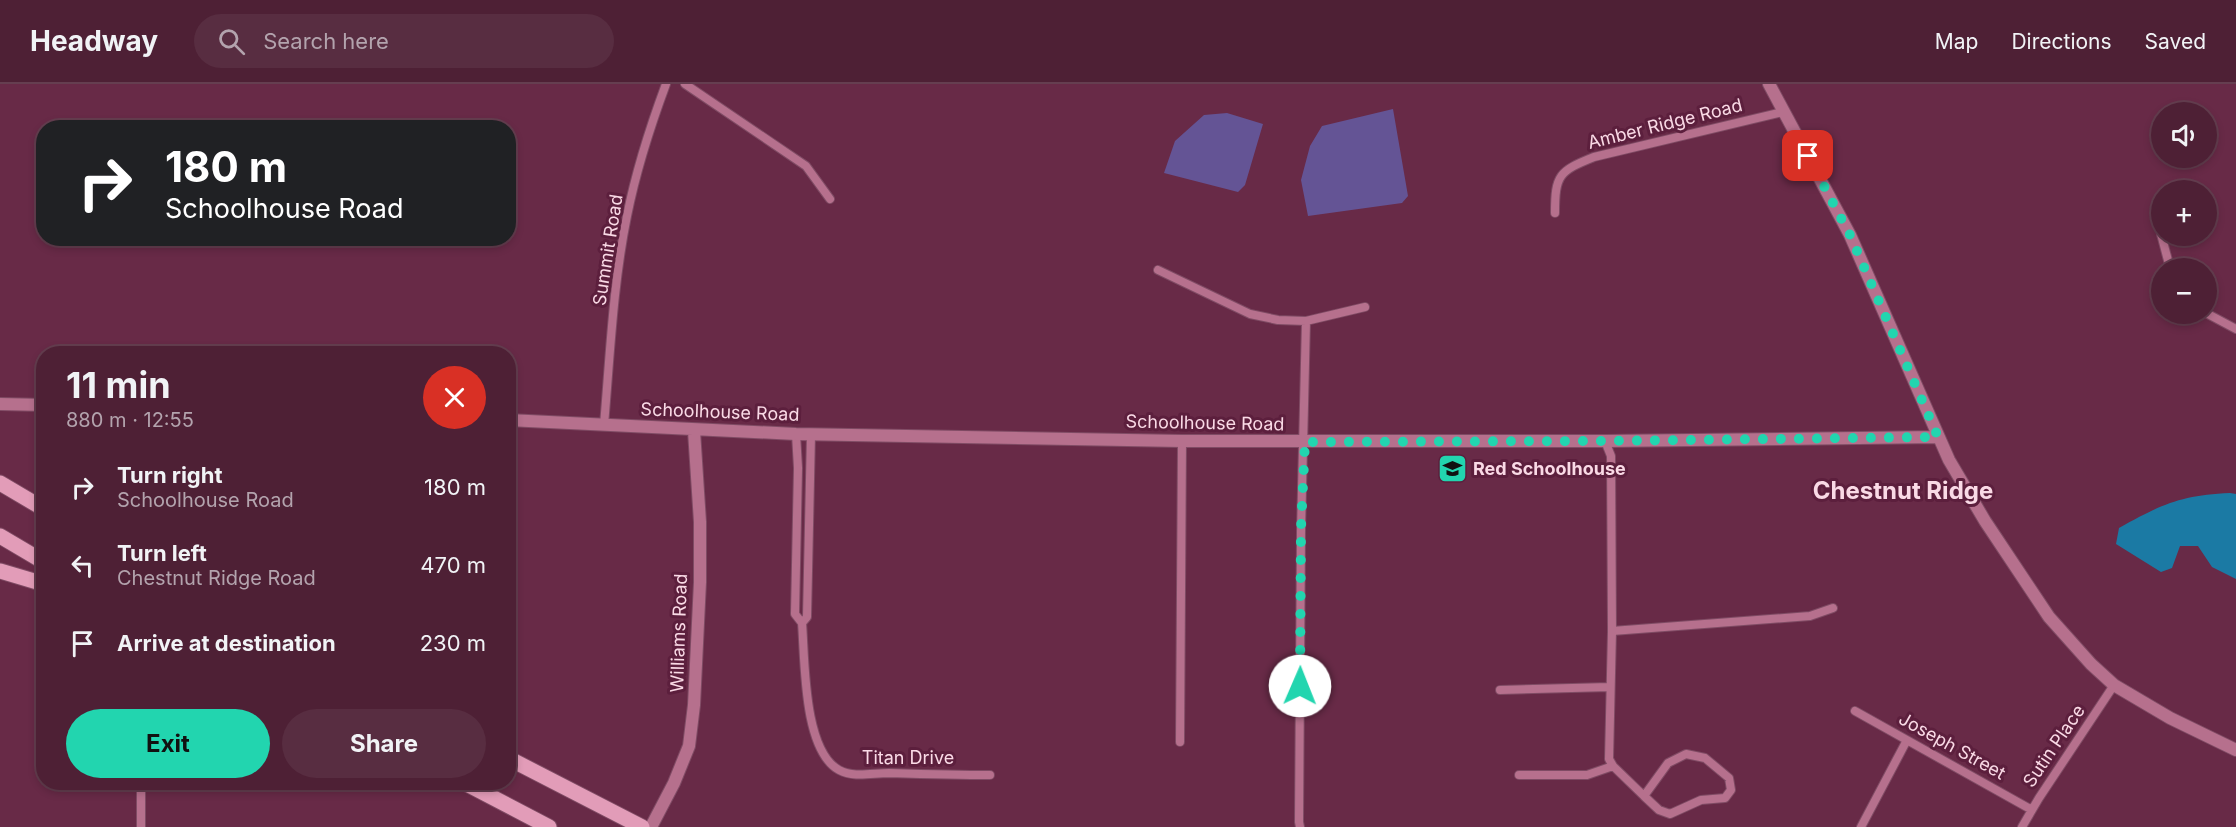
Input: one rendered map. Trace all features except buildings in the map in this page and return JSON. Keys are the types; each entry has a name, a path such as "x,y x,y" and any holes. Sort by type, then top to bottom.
{"highway":[{"path":"0,483 36,504"},
{"path":"0,536 36,557"},
{"path":"0,571 36,582"},
{"path":"516,763 642,827"},
{"path":"478,790 549,827"}],"street":[{"name":"Summit Road","path":"604,425 619,269 627,214 650,128 666,84"},
{"path":"685,84 806,166 830,199"},
{"path":"1769,84 1850,235 1949,460 1985,521 2049,617 2091,664 2114,685 2170,718 2236,750"},
{"name":"Amber Ridge Road","path":"1555,213 1555,188 1561,174 1575,164 1594,157 1783,112"},
{"path":"1158,270 1250,314 1278,320 1306,321 1365,307"},
{"path":"2217,319 2236,329"},
{"path":"1300,827 1301,528 1305,442 1306,321"},
{"path":"0,404 36,405"},
{"name":"Schoolhouse Road","path":"516,420 694,431 1182,441 1605,441 1938,437"},
{"name":"Williams Road","path":"651,827 674,783 689,746 694,705 700,582 700,522 694,431"},
{"name":"Titan Drive","path":"796,434 798,468 795,615 802,623 811,724 825,758 837,769 851,775 887,773 990,775"},
{"name":"Titan Drive","path":"802,623 807,617 811,434"},
{"path":"1180,742 1182,441"},
{"path":"1605,441 1611,456 1612,631 1609,759 1612,766 1644,796 1659,810 1670,814 1701,800 1725,798 1732,786 1729,778 1705,758 1686,754 1668,763 1644,796"},
{"path":"1612,631 1810,616 1833,608"},
{"name":"Sutin Place","path":"2022,827 2114,685"},
{"path":"1500,690 1610,687"},
{"name":"Joseph Street","path":"1856,711 2032,810"},
{"path":"1861,827 1907,740"},
{"path":"1519,775 1587,775 1612,766"},
{"path":"141,790 141,827"}],"shaded area":[{"path":"1393,109 1408,196 1402,203 1308,216 1301,180 1310,146 1322,126"},
{"path":"1227,113 1263,124 1245,185 1238,192 1164,173 1175,141 1204,115"}],"water":[{"path":"2236,494 2236,579 2212,567 2198,546 2180,546 2172,568 2161,572 2116,544 2119,528 2159,507 2198,496"}],"place":[{"name":"Red Schoolhouse","path":"1452,469"}],"district":[{"name":"Chestnut Ridge","path":"1903,491"}],"route":[{"path":"1300,686 1301,528 1305,442 1938,437 1872,282 1808,156"}]}
